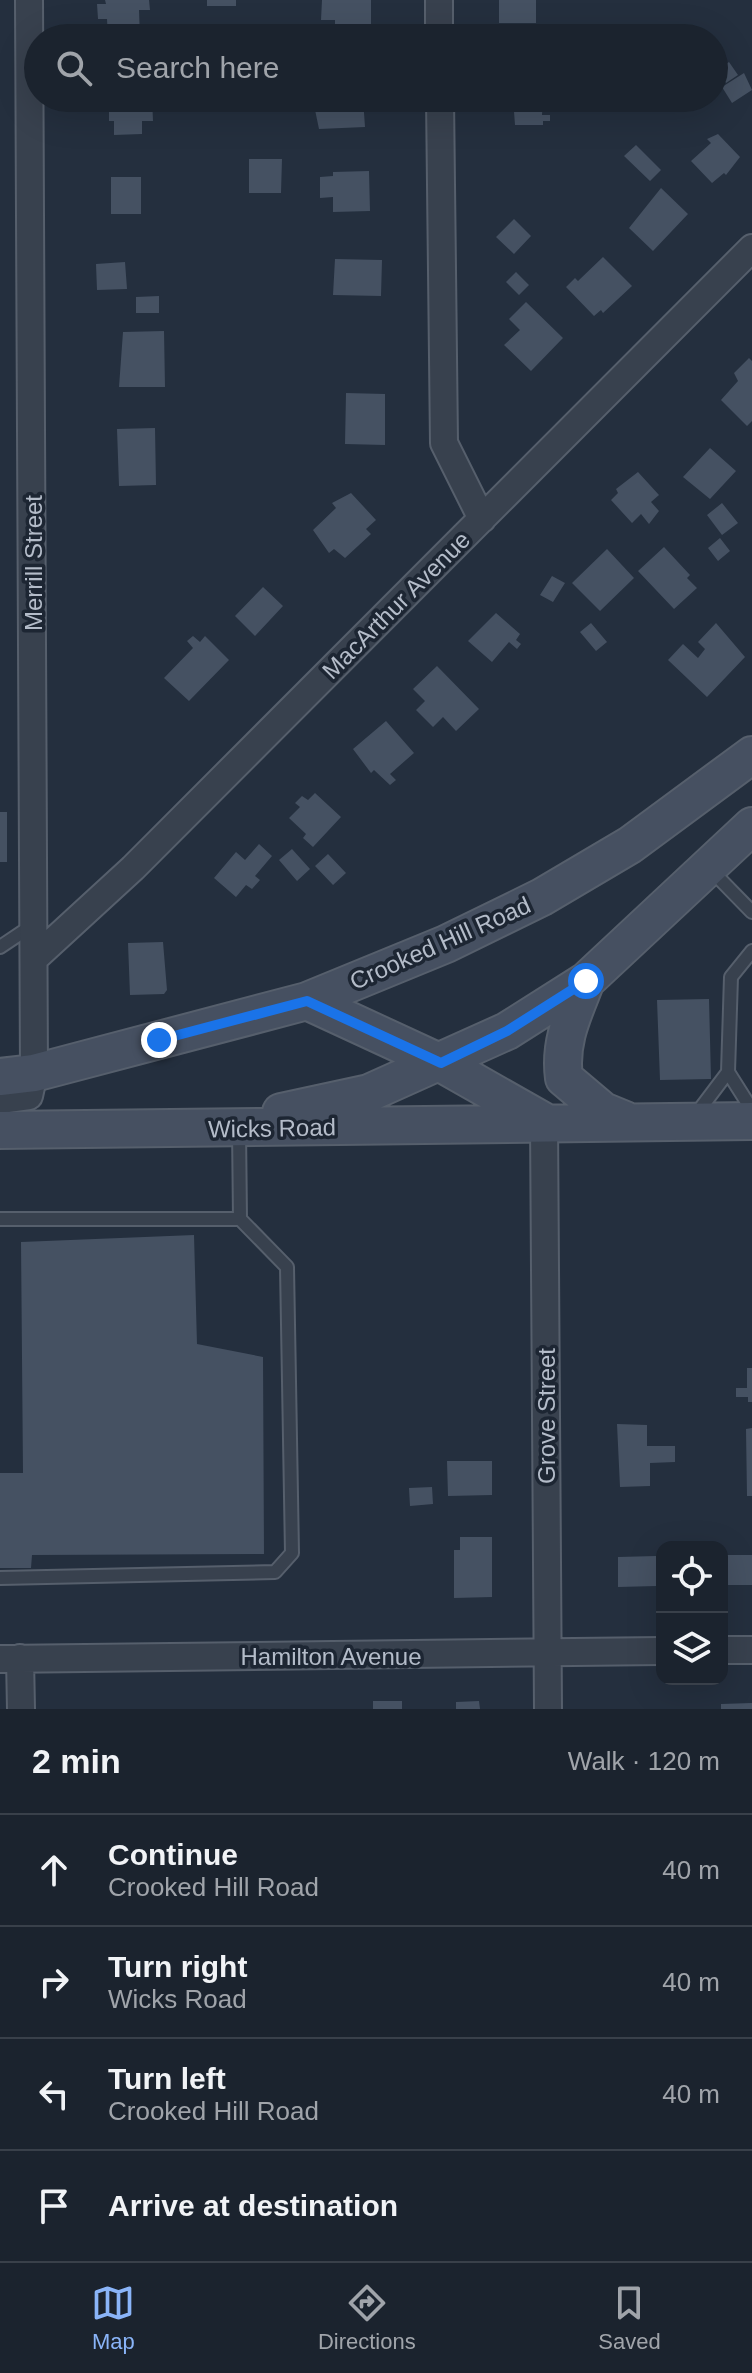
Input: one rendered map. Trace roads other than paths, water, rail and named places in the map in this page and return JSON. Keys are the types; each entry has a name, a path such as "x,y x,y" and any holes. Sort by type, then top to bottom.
{"main road":[{"name":"Crooked Hill Road","path":"17,1075 307,1001 446,944 542,897 630,845 752,755"},
{"path":"173,1130 271,1115 369,1093 507,1031 586,981 752,826"},
{"path":"586,981 567,1026 561,1057 564,1078 603,1111 630,1122"},
{"name":"Wicks Road","path":"307,1001 441,1063 544,1122"},
{"name":"Wicks Road","path":"0,1130 752,1121"}],"street":[{"name":"Merrill Street","path":"29,0 29,24"},
{"path":"439,0 439,24"},
{"name":"Merrill Street","path":"17,1075 36,957 30,112"},
{"path":"440,112 444,443 482,519"},
{"name":"MacArthur Avenue","path":"36,957 133,868 752,248"},
{"path":"0,1100 29,1096 17,1075"},
{"name":"Grove Street","path":"544,1122 548,1709"},
{"path":"728,1650 752,1650"},
{"name":"Hamilton Avenue","path":"10,1658 656,1651"},
{"path":"10,1658 21,1709"}],"lane":[{"path":"708,867 752,912"},
{"path":"0,947 35,923"},
{"path":"752,951 731,977 728,1072 752,1110"},
{"path":"692,1121 728,1072"},
{"path":"0,1578 275,1572 292,1553 287,1267 240,1219 239,1129"},
{"path":"0,1219 240,1219"}]}
